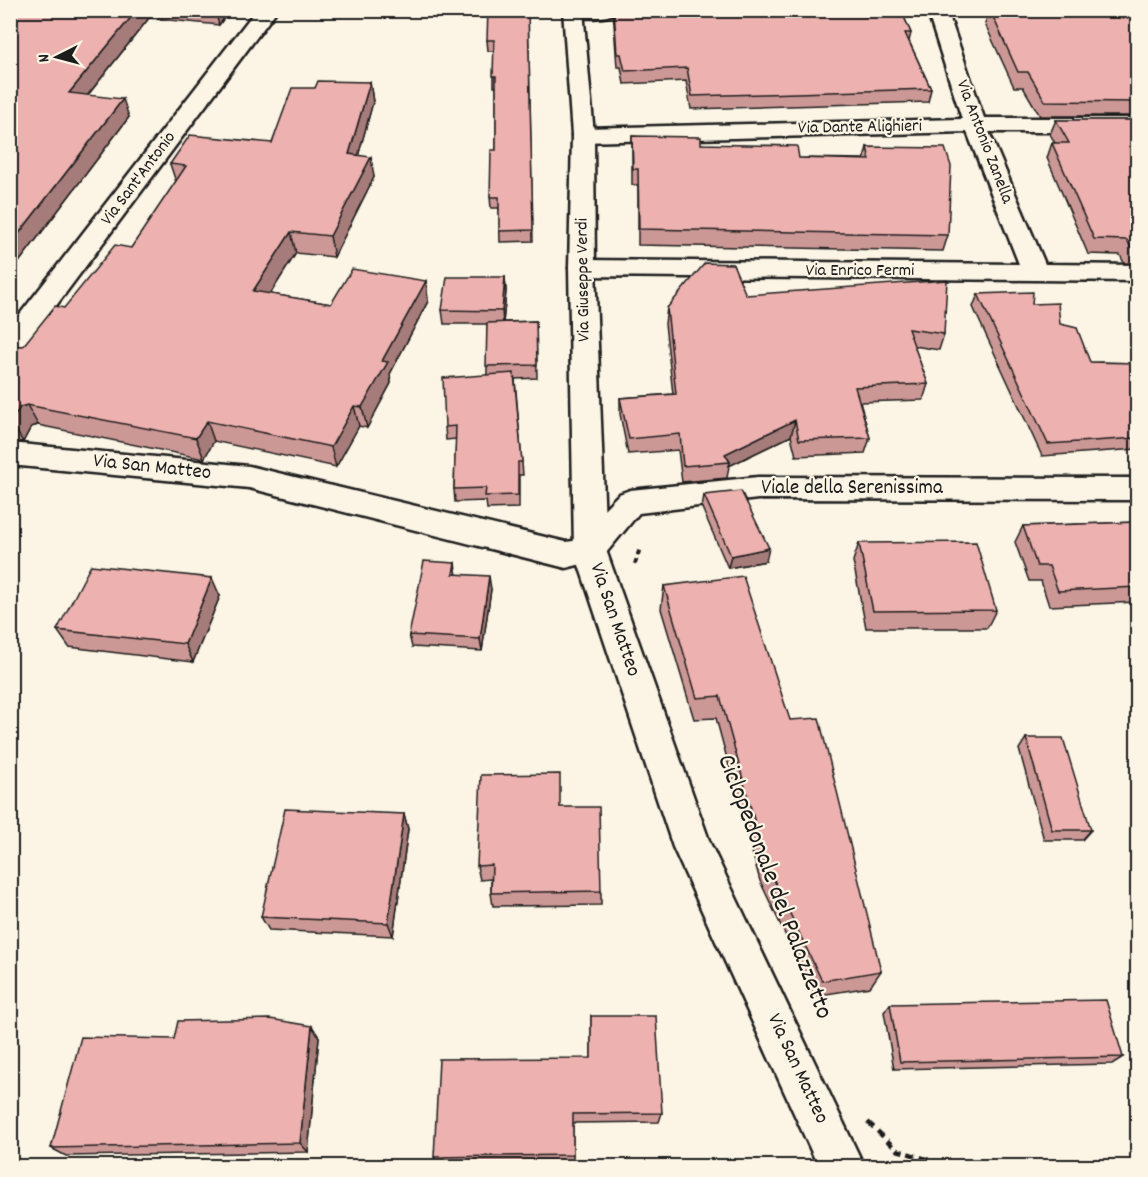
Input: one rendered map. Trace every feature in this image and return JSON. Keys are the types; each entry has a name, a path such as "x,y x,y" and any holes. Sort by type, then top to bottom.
{"street":[{"name":"Via Sant'Antonio","path":"10,347 267,10"},
{"path":"573,11 608,10"},
{"name":"Via Antonio Zanella","path":"937,10 975,125 1035,271"},
{"name":"Via Giuseppe Verdi","path":"573,11 583,135 582,268 590,550"},
{"name":"Via Dante Alighieri","path":"583,135 975,125 1137,125"},
{"name":"Via Enrico Fermi","path":"582,268 1137,273"},
{"name":"Via San Matteo","path":"10,453 249,477 566,555 590,550 692,847 841,1167"},
{"name":"Viale della Serenissima","path":"590,550 613,519 630,502 735,490 758,488 1137,489"}],"path":[{"path":"633,572 634,565"},
{"path":"865,1119 897,1150 949,1167"}],"building":[{"path":"14,10 137,10 69,93 123,99 10,245 10,13"},
{"path":"488,10 528,10 533,230 499,231 499,197 490,197 491,150 496,150 496,76 493,76 494,40 487,40"},
{"path":"614,10 901,10 911,33 905,33 931,89 692,96 687,68 625,71 621,54 617,54"},
{"path":"990,10 1137,10 1137,102 1045,101 1028,72 1018,72"},
{"path":"318,81 370,82 349,154 371,157 330,236 291,232 253,291 331,304 352,269 426,281 382,361 388,362 362,407 354,406 331,447 207,421 196,438 27,405 20,407 10,422 10,345 23,346 55,306 64,308 115,245 131,248 186,166 170,164 190,135 272,143 292,88 315,88"},
{"path":"1056,120 1137,120 1137,172 1135,172 1137,178 1137,248 1131,248 1127,240 1094,239 1052,143 1069,143"},
{"path":"632,136 701,137 701,144 797,146 799,158 870,160 867,147 945,148 951,166 948,235 639,229 638,169 633,169"},
{"path":"705,263 733,264 746,295 947,280 944,334 908,329 928,384 855,387 870,438 799,440 795,420 725,454 730,462 683,466 680,434 629,439 620,398 676,394 667,308"},
{"path":"447,277 505,277 502,311 442,310"},
{"path":"1033,292 1032,304 1058,303 1060,324 1077,328 1090,362 1137,363 1137,438 1048,444 978,294"},
{"path":"536,321 537,365 486,366 487,323"},
{"path":"514,373 522,462 518,462 518,495 485,496 486,488 454,489 456,426 445,427 443,378"},
{"path":"741,491 769,548 731,556 704,495"},
{"path":"1137,522 1137,587 1058,591 1049,566 1037,566 1023,526"},
{"path":"976,542 996,610 873,611 859,543"},
{"path":"424,561 455,563 453,574 489,576 480,639 409,635"},
{"path":"91,565 212,578 185,644 57,630"},
{"path":"743,576 790,720 819,718 881,971 822,981 766,863 720,696 697,698 664,586"},
{"path":"1026,738 1063,738 1091,830 1052,830"},
{"path":"560,774 560,807 599,807 601,891 491,893 492,865 477,866 481,775"},
{"path":"285,809 404,814 388,923 261,917"},
{"path":"1106,1000 1123,1057 900,1062 890,1004"},
{"path":"591,1016 656,1016 662,1113 573,1114 573,1155 434,1157 439,1059 591,1058"},
{"path":"270,1019 312,1026 300,1143 51,1148 81,1037 174,1039 178,1021"}]}
